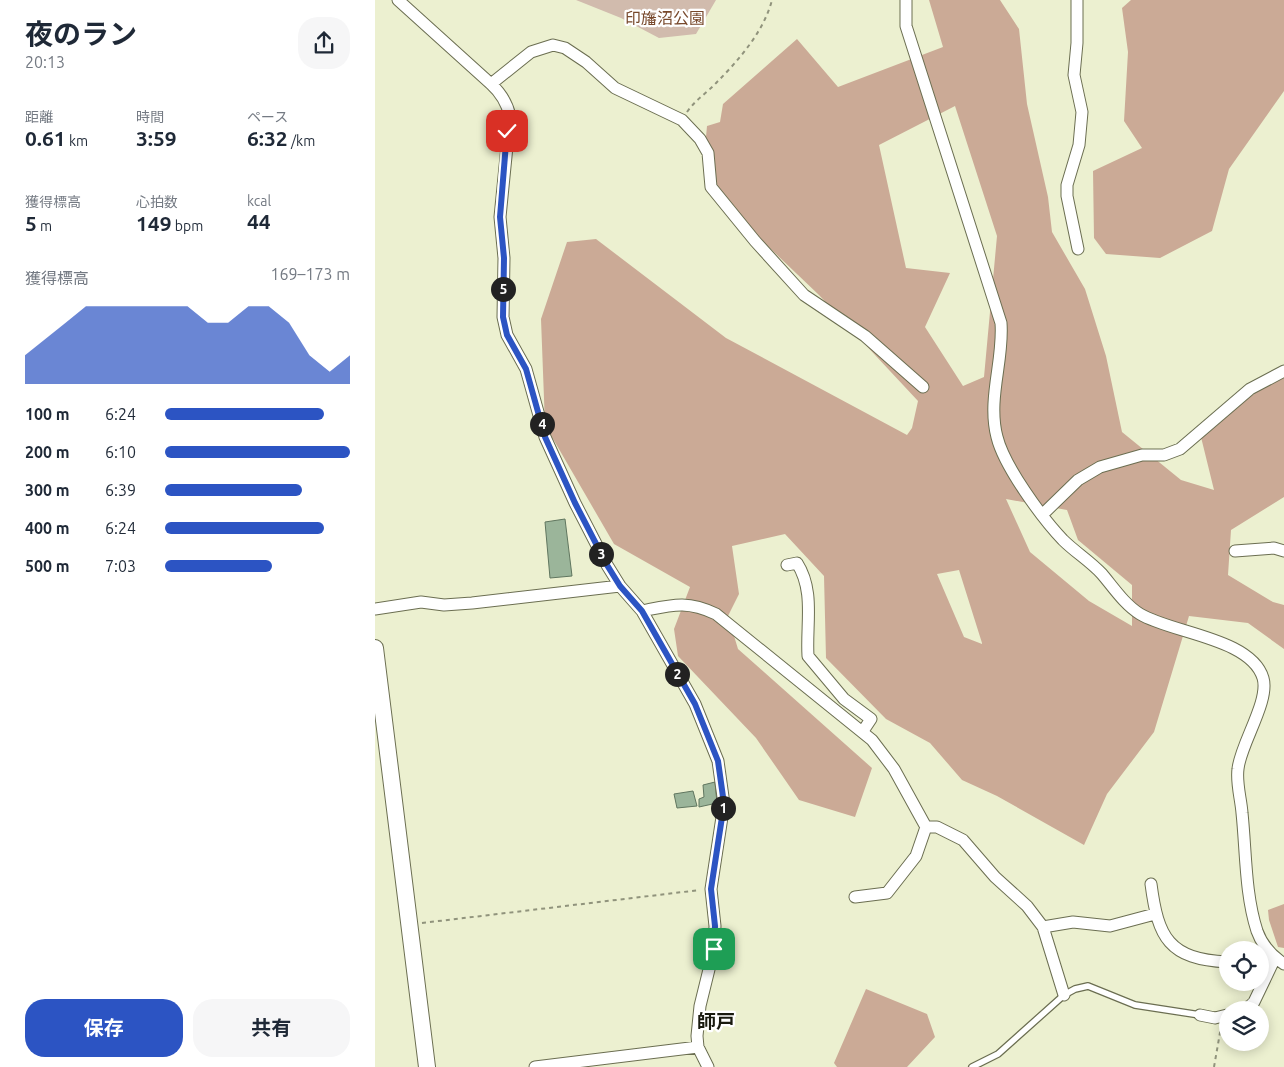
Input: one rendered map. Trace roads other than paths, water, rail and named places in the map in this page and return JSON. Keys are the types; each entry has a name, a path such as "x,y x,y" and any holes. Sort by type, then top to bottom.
{"street":[{"path":"398,0 501,93 510,116 500,217 504,258 503,317 507,335 526,369 545,437 580,512 607,565 620,586 642,611 695,704 718,761 724,804 711,889 715,926 714,949 701,1006 698,1047 708,1067"},
{"path":"906,0 906,26 1001,322 1002,342 995,393 994,421 997,438 1013,471 1063,540 1100,572 1138,613 1154,622 1212,638 1248,658 1258,668 1263,680 1263,696 1238,769 1252,908 1258,932 1280,961 1255,1001"},
{"path":"1077,0 1077,43 1074,75 1082,112 1079,145 1067,186 1067,196 1079,249"},
{"path":"491,84 531,52 553,46 565,48 587,62 615,88 682,120 700,139 708,153 711,187 755,241 804,295 865,336 923,387"},
{"path":"1043,514 1078,480 1100,467 1142,455 1164,455 1179,449 1250,389 1284,371"},
{"path":"1235,551 1273,548 1284,551"},
{"path":"787,565 797,563 807,583 809,598 808,656 844,699 871,719 863,731"},
{"path":"375,609 421,602 444,605 472,603 620,586"},
{"path":"642,611 682,604 699,606 715,614 863,731 894,769 925,827 916,856 887,893 855,897"},
{"path":"375,648 427,1067"},
{"path":"925,827 937,827 963,840 995,877 1027,906 1043,927 1065,995"},
{"path":"1151,884 1155,914 1163,934 1170,944 1179,950 1219,960"},
{"path":"1043,927 1073,922 1110,926 1155,914"},
{"path":"1200,1015 1219,1016"},
{"path":"535,1067 698,1047"}],"lane":[{"path":"972,1067 998,1054 1065,995 1075,989 1087,986 1135,1005 1200,1015"}],"district":[{"name":"師戸","path":"716,1021"}],"park label":[{"name":"印旛沼公園","path":"665,18"}]}
